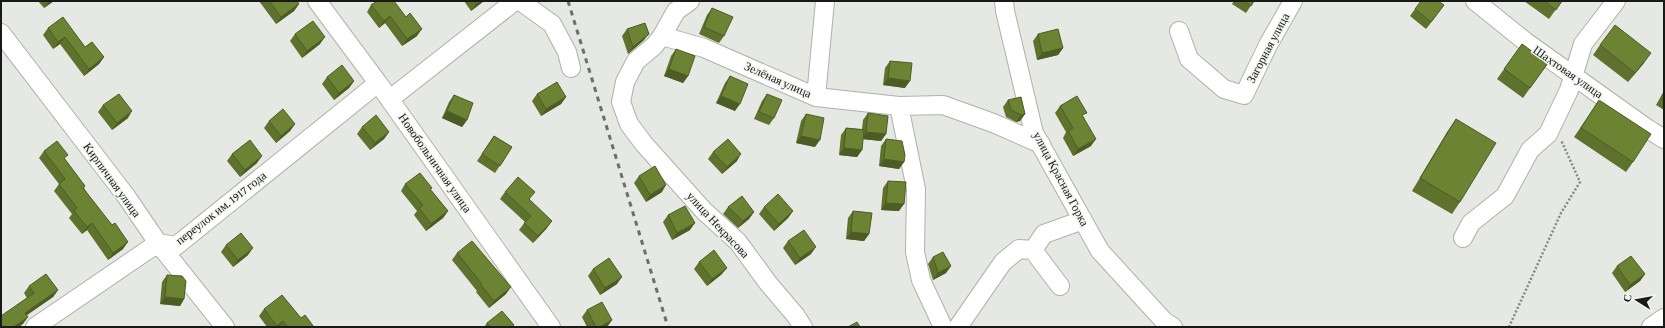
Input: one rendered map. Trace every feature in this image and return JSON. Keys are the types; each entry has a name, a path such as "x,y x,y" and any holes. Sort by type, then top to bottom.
{"street":[{"name":"Новобольничная улица","path":"317,1 390,99 551,327"},
{"path":"390,99 515,1"},
{"path":"520,1 552,24 566,52 571,68"},
{"name":"улица Некрасова","path":"690,1 676,11 662,36 654,46 636,61 625,82 621,102 629,124 644,144 704,211 738,242 803,327"},
{"path":"816,97 825,1"},
{"name":"улица Красная Горка","path":"1004,1 1005,11 1034,133 1100,251 1164,321 1173,327"},
{"name":"Загорная улица","path":"1179,32 1189,59 1224,89 1244,94 1268,45 1293,1"},
{"name":"Шахтовая улица","path":"1475,1 1526,42 1664,139"},
{"path":"1463,238 1471,223 1504,196 1530,150 1548,134 1570,90 1583,44 1616,1"},
{"name":"Кирпичная улица","path":"1,32 126,196 158,243 225,327"},
{"name":"Зелёная улица","path":"662,36 704,48 816,97 899,106 943,105 993,123 1041,144"},
{"name":"переулок им. 1917 года","path":"35,327 158,243 176,246 378,83"},
{"path":"899,106 916,188 915,252 920,280 943,327"},
{"path":"1033,250 1044,234 1083,220"},
{"path":"958,327 1003,262 1019,249 1033,250 1060,286"},
{"path":"1651,327 1664,318"}],"path":[{"path":"1509,327 1561,213 1580,182 1554,122"}],"building":[{"path":"269,1 297,1 299,4 281,17"},
{"path":"377,1 394,1 406,17 410,13 422,29 407,39 390,16 384,21 371,5"},
{"path":"1244,1 1254,1 1251,6"},
{"path":"1421,1 1438,1 1444,5 1431,22 1415,9"},
{"path":"1544,1 1562,1 1556,10"},
{"path":"712,8 733,17 724,36 704,27"},
{"path":"63,17 85,47 92,42 104,57 89,69 65,37 58,42 48,28"},
{"path":"313,21 325,37 307,51 295,34"},
{"path":"645,23 649,34 633,47 627,29"},
{"path":"1615,25 1651,53 1635,73 1600,45"},
{"path":"1058,29 1063,48 1042,53 1038,34"},
{"path":"1522,44 1548,63 1530,88 1504,69"},
{"path":"676,49 695,56 688,76 669,69"},
{"path":"890,61 912,63 910,81 888,78"},
{"path":"342,65 354,81 339,93 327,77"},
{"path":"730,76 748,84 740,104 721,96"},
{"path":"557,82 566,97 546,109 537,94"},
{"path":"1664,92 1664,100 1661,98"},
{"path":"119,94 132,111 117,123 103,105"},
{"path":"767,94 782,100 774,118 759,112"},
{"path":"454,95 473,103 467,120 447,111"},
{"path":"1077,96 1087,113 1082,115 1096,139 1078,149 1068,131 1073,128 1060,106"},
{"path":"1021,97 1025,114 1021,115 1011,110 1008,100"},
{"path":"1599,100 1651,134 1633,162 1581,128"},
{"path":"283,109 295,124 281,136 269,121"},
{"path":"868,113 888,116 886,134 866,132"},
{"path":"806,114 824,118 820,140 801,136"},
{"path":"376,115 389,132 375,143 362,127"},
{"path":"1456,119 1496,143 1460,202 1420,178"},
{"path":"846,128 864,130 862,150 844,148"},
{"path":"494,136 512,147 500,166 482,154"},
{"path":"728,139 741,154 727,167 713,152"},
{"path":"886,139 902,141 905,155 904,162 884,159"},
{"path":"250,140 262,156 245,170 232,154"},
{"path":"57,141 68,155 64,158 85,186 83,188 112,225 115,223 128,242 113,253 92,223 87,227 74,211 77,208 59,184 65,179 44,151"},
{"path":"655,166 666,185 650,195 639,176"},
{"path":"420,173 432,188 430,189 448,211 431,224 419,208 423,205 405,184"},
{"path":"518,177 535,192 529,199 552,221 538,236 524,223 531,216 505,192"},
{"path":"888,181 906,182 904,204 886,203"},
{"path":"778,194 793,211 779,224 764,207"},
{"path":"742,196 754,212 743,221 728,207"},
{"path":"685,206 695,223 677,233 668,215"},
{"path":"853,211 872,213 869,234 851,232"},
{"path":"804,230 816,247 800,258 788,241"},
{"path":"241,233 253,248 238,260 226,245"},
{"path":"472,241 511,287 494,301 457,253"},
{"path":"714,250 727,268 712,279 699,262"},
{"path":"943,252 951,266 938,273 933,257"},
{"path":"1631,256 1645,274 1630,285 1617,266"},
{"path":"609,258 622,277 605,288 593,269"},
{"path":"46,274 58,290 25,313 28,317 13,327 1,327 1,316 34,293 29,286"},
{"path":"167,275 182,276 186,281 184,299 165,297"},
{"path":"282,295 301,318 305,315 314,327 288,327 283,321 277,326 264,309"},
{"path":"602,302 612,320 600,327 596,327 587,310"},
{"path":"502,311 514,325 512,327 490,327 487,323"},
{"path":"857,322 860,327 848,327"}],"railway":[{"path":"568,1 668,327"}]}
